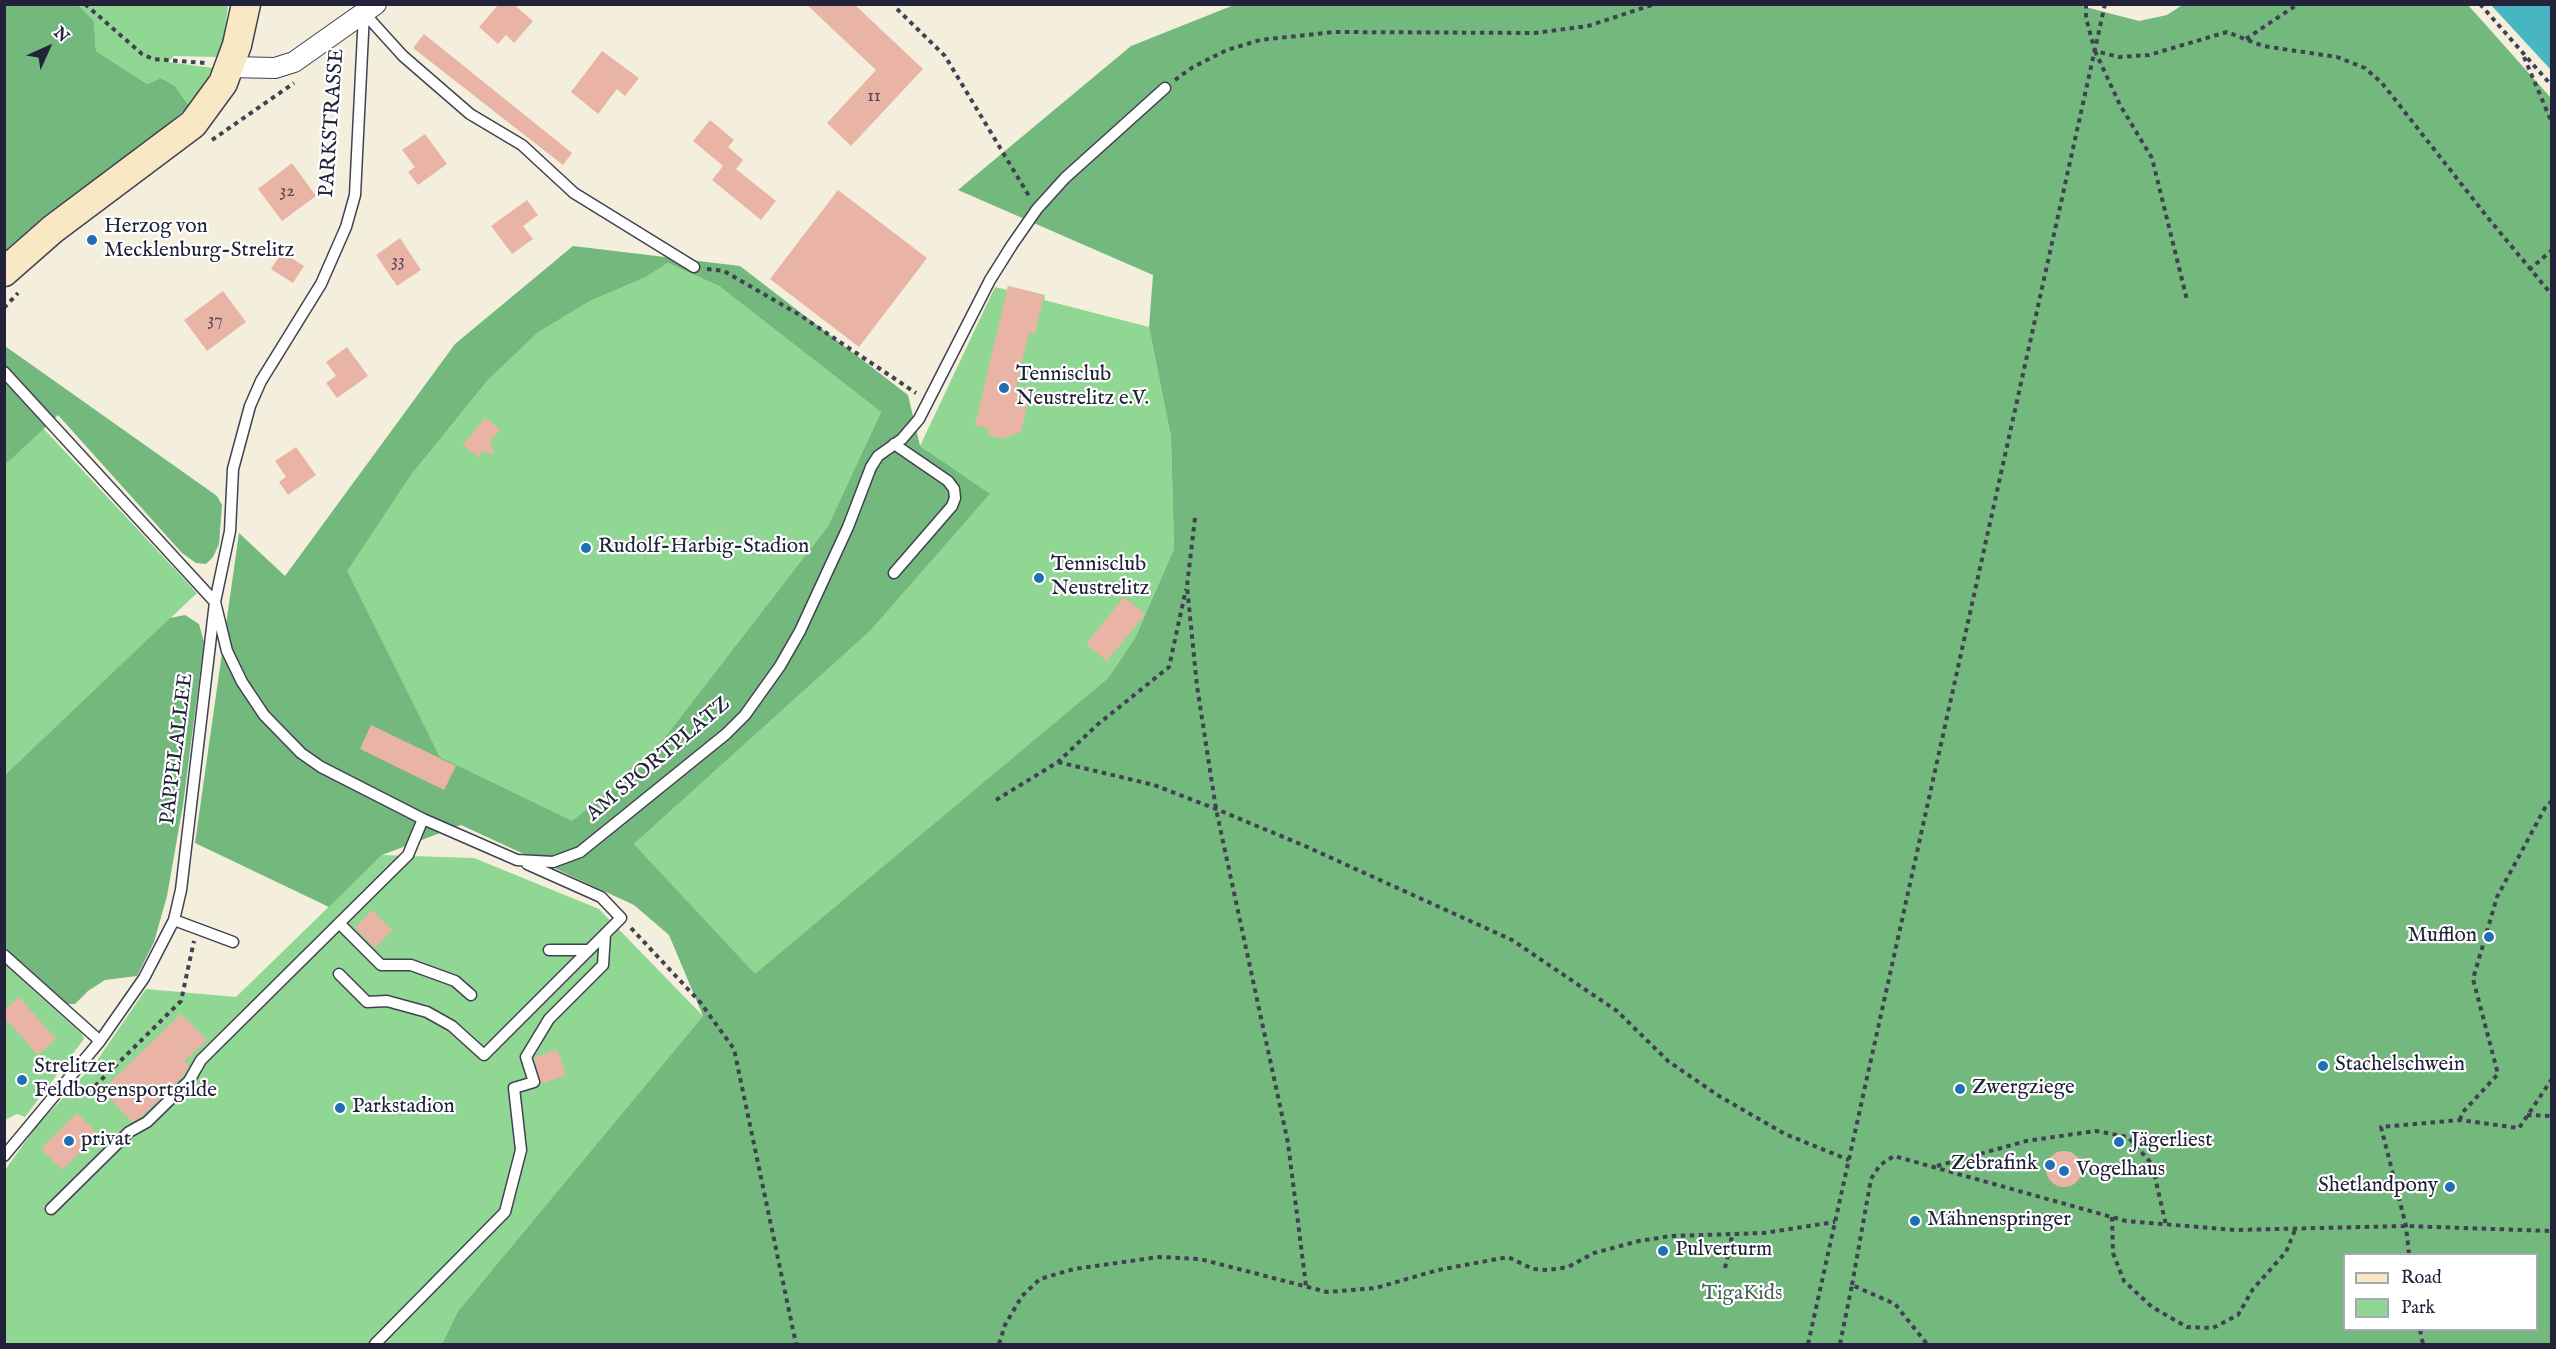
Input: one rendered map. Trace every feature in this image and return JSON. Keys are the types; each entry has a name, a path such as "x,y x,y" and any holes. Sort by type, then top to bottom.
{"main road":[{"path":"4,273 53,230 193,124 216,96 230,67 246,4"}],"street":[{"name":"PARKSTRASSE","path":"230,67 275,68 294,62 370,9"}],"lane":[{"path":"370,9 403,56 470,114 522,145 574,193 694,267"},
{"name":"PARKSTRASSE","path":"215,603 230,531 233,469 250,406 261,381 321,284 346,227 354,195 370,9"},
{"name":"AM SPORTPLATZ","path":"215,603 227,651 242,682 281,735 321,767 423,819 517,860 553,862 580,852 726,734 745,715 780,666 800,631 848,527 871,466 878,456 920,419 990,280 1012,245 1037,209 1065,178 1165,88"},
{"path":"4,372 215,603"},
{"path":"894,444 948,481 954,489 955,498 952,506 894,573"},
{"name":"PAPPELALLEE","path":"4,1156 100,1041 144,978 174,920 182,890 215,603"},
{"path":"51,1209 129,1132 147,1122 189,1081 201,1060 408,855 423,819"},
{"path":"339,974 367,1002 387,1001 427,1012 452,1026 484,1055 621,918 601,897 517,860"},
{"path":"174,920 233,942"},
{"path":"339,923 381,965 411,965 455,981 471,995"},
{"path":"375,1344 506,1212 521,1150 514,1088 534,1082 526,1057 549,1019 603,965 605,934"},
{"path":"549,950 589,950"},
{"path":"4,956 100,1041"}],"path":[{"path":"85,4 142,54 153,58 230,67"},
{"path":"1165,88 1193,67 1227,50 1260,40 1334,32 1535,33 1588,26 1655,4"},
{"path":"2086,4 2086,18 2095,51 2120,105 2152,158 2187,300"},
{"path":"1808,1344 2105,4"},
{"path":"2245,39 2298,4"},
{"path":"2480,4 2552,86"},
{"path":"897,9 945,56 1037,209"},
{"path":"2095,51 2119,57 2149,55 2227,32 2263,46 2337,57 2364,68 2382,82 2529,270 2552,294"},
{"path":"2522,53 2552,123"},
{"path":"2529,270 2552,250"},
{"path":"694,267 724,272 798,314 930,402"},
{"path":"996,800 1058,762 1097,725 1169,667 1175,630 1187,586 1196,518"},
{"path":"1187,586 1197,686 1216,809 1288,1143 1306,1286"},
{"path":"1058,762 1154,786 1216,809 1305,846 1512,940 1617,1011 1668,1061 1719,1096 1785,1134 1849,1161"},
{"path":"2460,1120 2462,1113 2498,1074 2473,979 2497,897 2546,806 2552,801"},
{"path":"621,918 700,1002 734,1049 744,1083 796,1344"},
{"path":"95,1086 181,1001 197,929"},
{"path":"2409,1253 2406,1226 2381,1127 2460,1120 2519,1128 2552,1079"},
{"path":"2528,1115 2552,1116"},
{"path":"1935,1166 2026,1142 2096,1131 2127,1137 2152,1164 2166,1224"},
{"path":"1840,1344 1871,1179 1880,1165 1894,1156 2112,1217 2166,1224 2235,1230 2406,1226 2552,1231"},
{"path":"2112,1217 2113,1253 2124,1281 2152,1307 2187,1327 2213,1328 2238,1315 2253,1289 2286,1252 2295,1230"},
{"path":"999,1344 1005,1325 1022,1296 1040,1279 1074,1269 1159,1257 1200,1258 1327,1292 1376,1288 1438,1270 1508,1257 1533,1269 1568,1268 1594,1253 1639,1241 1671,1236 1732,1236 1835,1222"},
{"path":"1725,1268 1732,1236"},
{"path":"1852,1284 1895,1304 1927,1344"}],"green space":[{"name":"TigaKids","path":"2074,4 2139,21 2167,15 2184,4 2468,5 2551,98 2551,1344 442,1344 458,1311 703,1016 669,935 634,905 461,825 382,855 329,907 195,843 239,533 285,576 455,344 573,246 740,266 908,395 920,446 990,494 870,631 634,844 755,974 1108,678 1135,638 1174,549 1171,437 1149,327 1153,275 958,190 1131,46 1234,5","holes":["668,263 719,286 881,412 828,526 645,763 572,821 440,757 347,571 411,475 488,380 538,332 590,301 646,277"]},
{"path":"5,5 78,5 94,21 96,51 147,84 161,78 175,86 189,106 156,135 43,217 5,251"},
{"path":"78,5 228,5 224,39 218,57 174,56 168,62 213,68 201,91 189,106 175,86 161,78 147,84 96,51 94,21"},
{"name":"Rudolf-Harbig-Stadion","path":"668,263 719,286 881,412 828,526 645,763 572,822 440,757 346,571 411,475 488,380 537,332 590,301 646,277"},
{"name":"Tennisclub Neustrelitz","path":"1008,286 1045,295 1044,300 1149,327 1171,437 1174,549 1135,638 1108,678 755,975 634,844 870,631 989,495 920,446 995,287 1007,290"},
{"path":"5,346 217,496 222,505 219,544 213,557 206,564 196,563 182,553 58,415 5,465"},
{"path":"43,428 197,593 5,775 5,465"},
{"path":"185,615 199,624 204,642 183,805 167,896 154,942 137,976 105,980 88,991 75,1004 66,1004 5,950 5,775 170,618"},
{"name":"Parkstadion","path":"382,855 474,858 599,909 703,1016 458,1311 442,1344 5,1344 5,1170 36,1127 96,1062 146,989 236,997"},
{"name":"Strelitzer Feldbogensportgilde","path":"4,964 82,1034 84,1039 25,1117 17,1114 5,1120"}],"water":[{"path":"2491,5 2551,5 2551,70"}],"building":[{"path":"499,4 513,4 533,21 514,43 506,35 498,44 479,27"},
{"path":"806,4 854,4 923,69 851,146 827,123 876,70"},
{"path":"424,34 572,153 563,165 413,48"},
{"path":"602,51 639,78 625,96 617,89 598,114 571,92"},
{"path":"710,120 734,140 728,147 743,160 736,169 776,201 761,220 712,180 723,166 693,141"},
{"path":"425,134 447,164 418,185 408,172 415,167 402,150"},
{"path":"292,163 316,196 282,221 258,189"},
{"path":"838,190 927,258 859,347 770,279"},
{"path":"527,200 538,215 523,226 533,239 512,254 491,226"},
{"path":"400,238 421,270 397,286 376,255"},
{"path":"282,252 304,266 293,283 271,269"},
{"name":"Tennisclub Neustrelitz e.V.","path":"1008,286 1044,295 1035,334 1029,333 1016,386 1031,390 1021,431 1003,439 988,435 990,429 975,425"},
{"path":"223,291 246,322 207,351 184,320"},
{"path":"347,347 368,376 337,398 326,383 336,376 326,362"},
{"path":"485,418 500,429 490,442 494,454 483,451 478,457 463,445"},
{"path":"296,447 316,475 288,495 279,482 286,477 275,461"},
{"path":"1124,597 1145,614 1107,661 1086,644"},
{"path":"371,725 456,766 444,790 360,749"},
{"path":"372,910 392,930 375,948 355,928"},
{"path":"19,997 56,1039 38,1055 4,1017 4,1010"},
{"path":"181,1014 207,1040 184,1061 189,1066 183,1076 142,1116 132,1122 102,1090"},
{"path":"557,1049 566,1075 541,1084 534,1058"},
{"name":"privat","path":"77,1113 98,1134 62,1170 41,1149"},
{"name":"Vogelhaus","path":"2064,1151 2077,1156 2082,1169 2077,1182 2064,1187 2051,1182 2046,1169 2051,1156"}],"place":[{"name":"Herzog von Mecklenburg-Strelitz","path":"92,240"},
{"name":"Tennisclub Neustrelitz e.V.","path":"1004,388"},
{"name":"Rudolf-Harbig-Stadion","path":"586,548"},
{"name":"Tennisclub Neustrelitz","path":"1039,578"},
{"name":"Mufflon","path":"2489,937"},
{"name":"Stachelschwein","path":"2323,1066"},
{"name":"Strelitzer Feldbogensportgilde","path":"22,1080"},
{"name":"Zwergziege","path":"1960,1089"},
{"name":"Parkstadion","path":"340,1108"},
{"name":"privat","path":"69,1141"},
{"name":"Jägerliest","path":"2119,1142"},
{"name":"Zebrafink","path":"2050,1165"},
{"name":"Vogelhaus","path":"2064,1171"},
{"name":"Shetlandpony","path":"2450,1187"},
{"name":"Mähnenspringer","path":"1915,1221"},
{"name":"Pulverturm","path":"1663,1251"}]}
